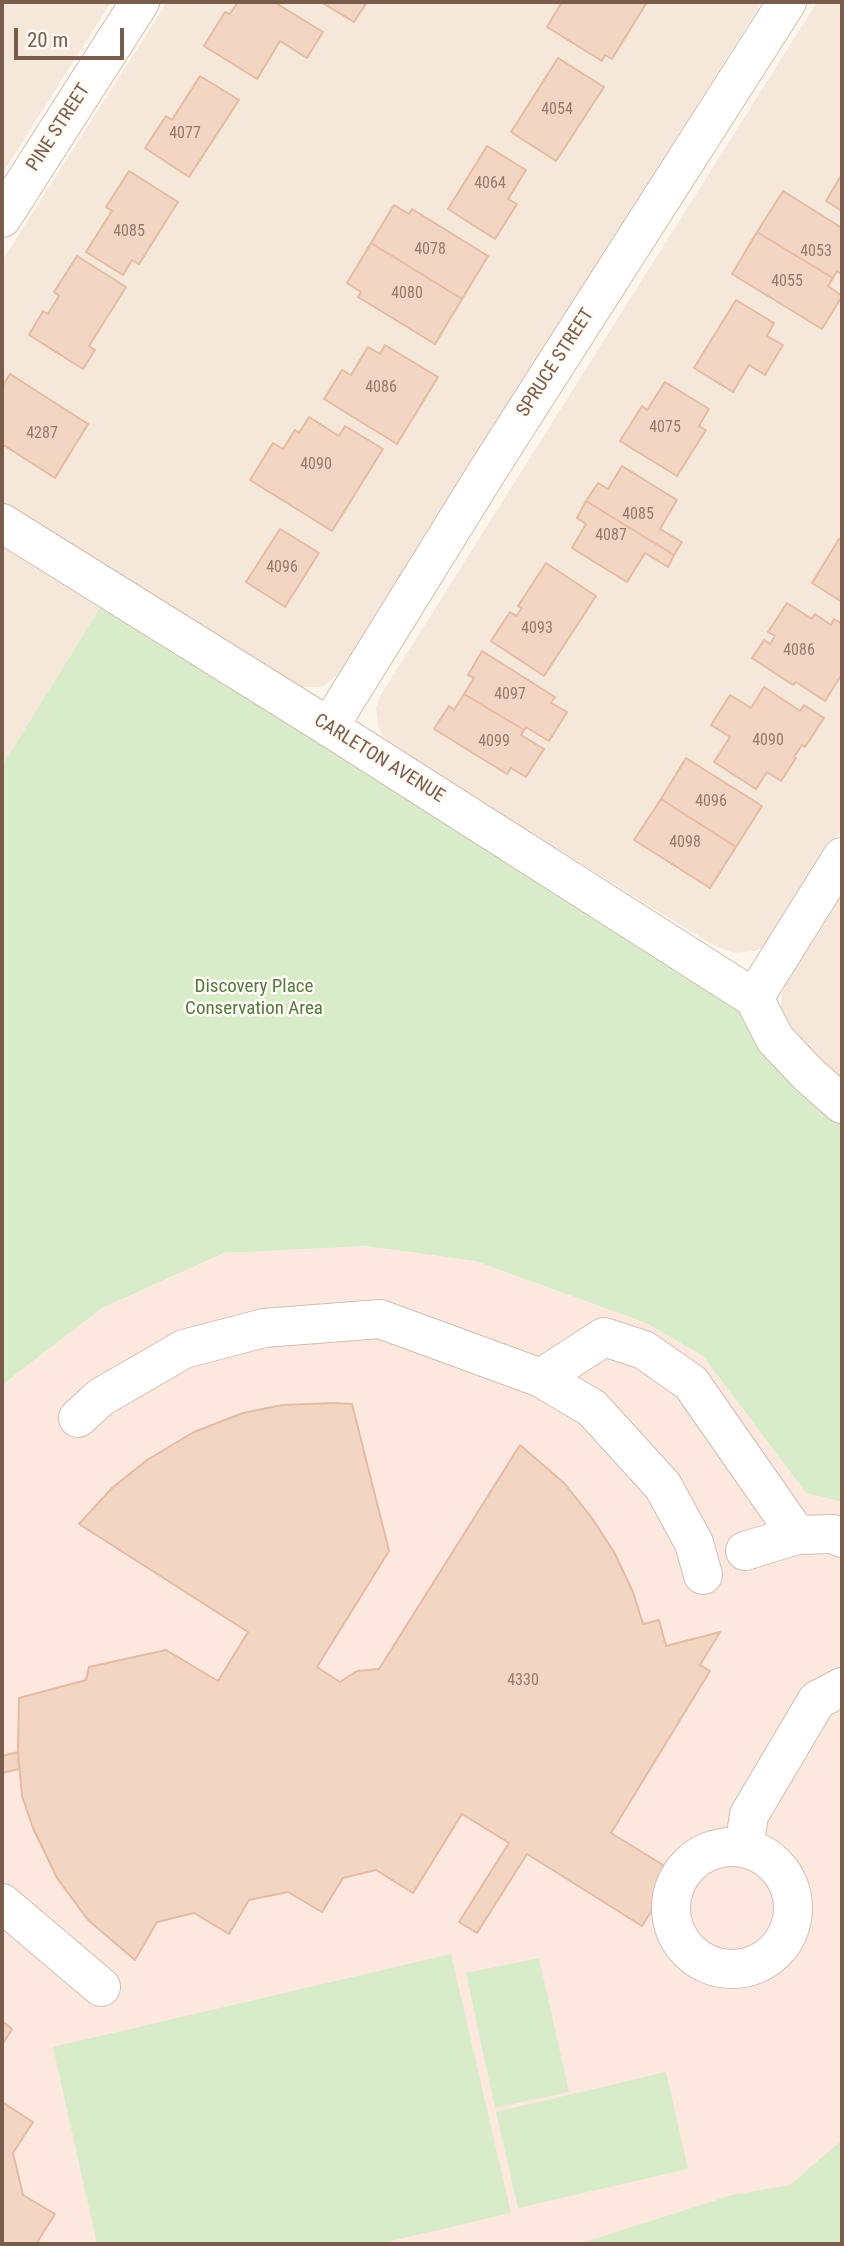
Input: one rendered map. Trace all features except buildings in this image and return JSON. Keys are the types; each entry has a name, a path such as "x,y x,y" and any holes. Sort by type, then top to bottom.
{"street":[{"name":"PINE STREET","path":"2,218 140,2"},
{"name":"SPRUCE STREET","path":"329,727 490,467 787,2"},
{"name":"CARLETON AVENUE","path":"2,523 329,727 754,998"},
{"path":"842,857 754,998 775,1039 808,1074 842,1104"},
{"path":"78,1418 101,1397 184,1349 264,1328 380,1319 541,1378 592,1408 663,1486 694,1543 703,1575"},
{"path":"541,1378 604,1337 644,1350 691,1383 797,1535"},
{"path":"745,1551 797,1535 833,1534 842,1538"},
{"path":"744,1848 749,1815 817,1700 842,1687"},
{"path":"2,1903 101,1987"}],"shaded area":[{"path":"2,2 111,2 2,174"},
{"path":"167,2 762,2 338,675 322,687 298,687 288,683 2,502 2,261"},
{"path":"817,2 842,2 842,829 778,931 764,947 735,953 713,945 388,744 378,726 376,708 380,696"},
{"path":"2,543 101,606 2,766"},
{"path":"842,895 842,1091 786,1034 781,1006 783,989"},
{"path":"365,1246 475,1261 646,1323 703,1356 806,1493 842,1502 842,2244 2,2244 2,1385 102,1308 224,1253"}],"green space":[{"name":"Discovery Place Conservation Area","path":"101,606 721,991 842,1117 842,1502 806,1493 703,1356 646,1323 475,1261 365,1246 224,1253 102,1308 2,1385 2,766"},
{"path":"451,1954 511,2213 378,2244 97,2244 53,2047"},
{"path":"539,1958 569,2092 495,2108 466,1973"},
{"path":"666,2072 688,2169 518,2208 496,2112"},
{"path":"842,2140 842,2244 578,2244 732,2195 790,2185"}]}
